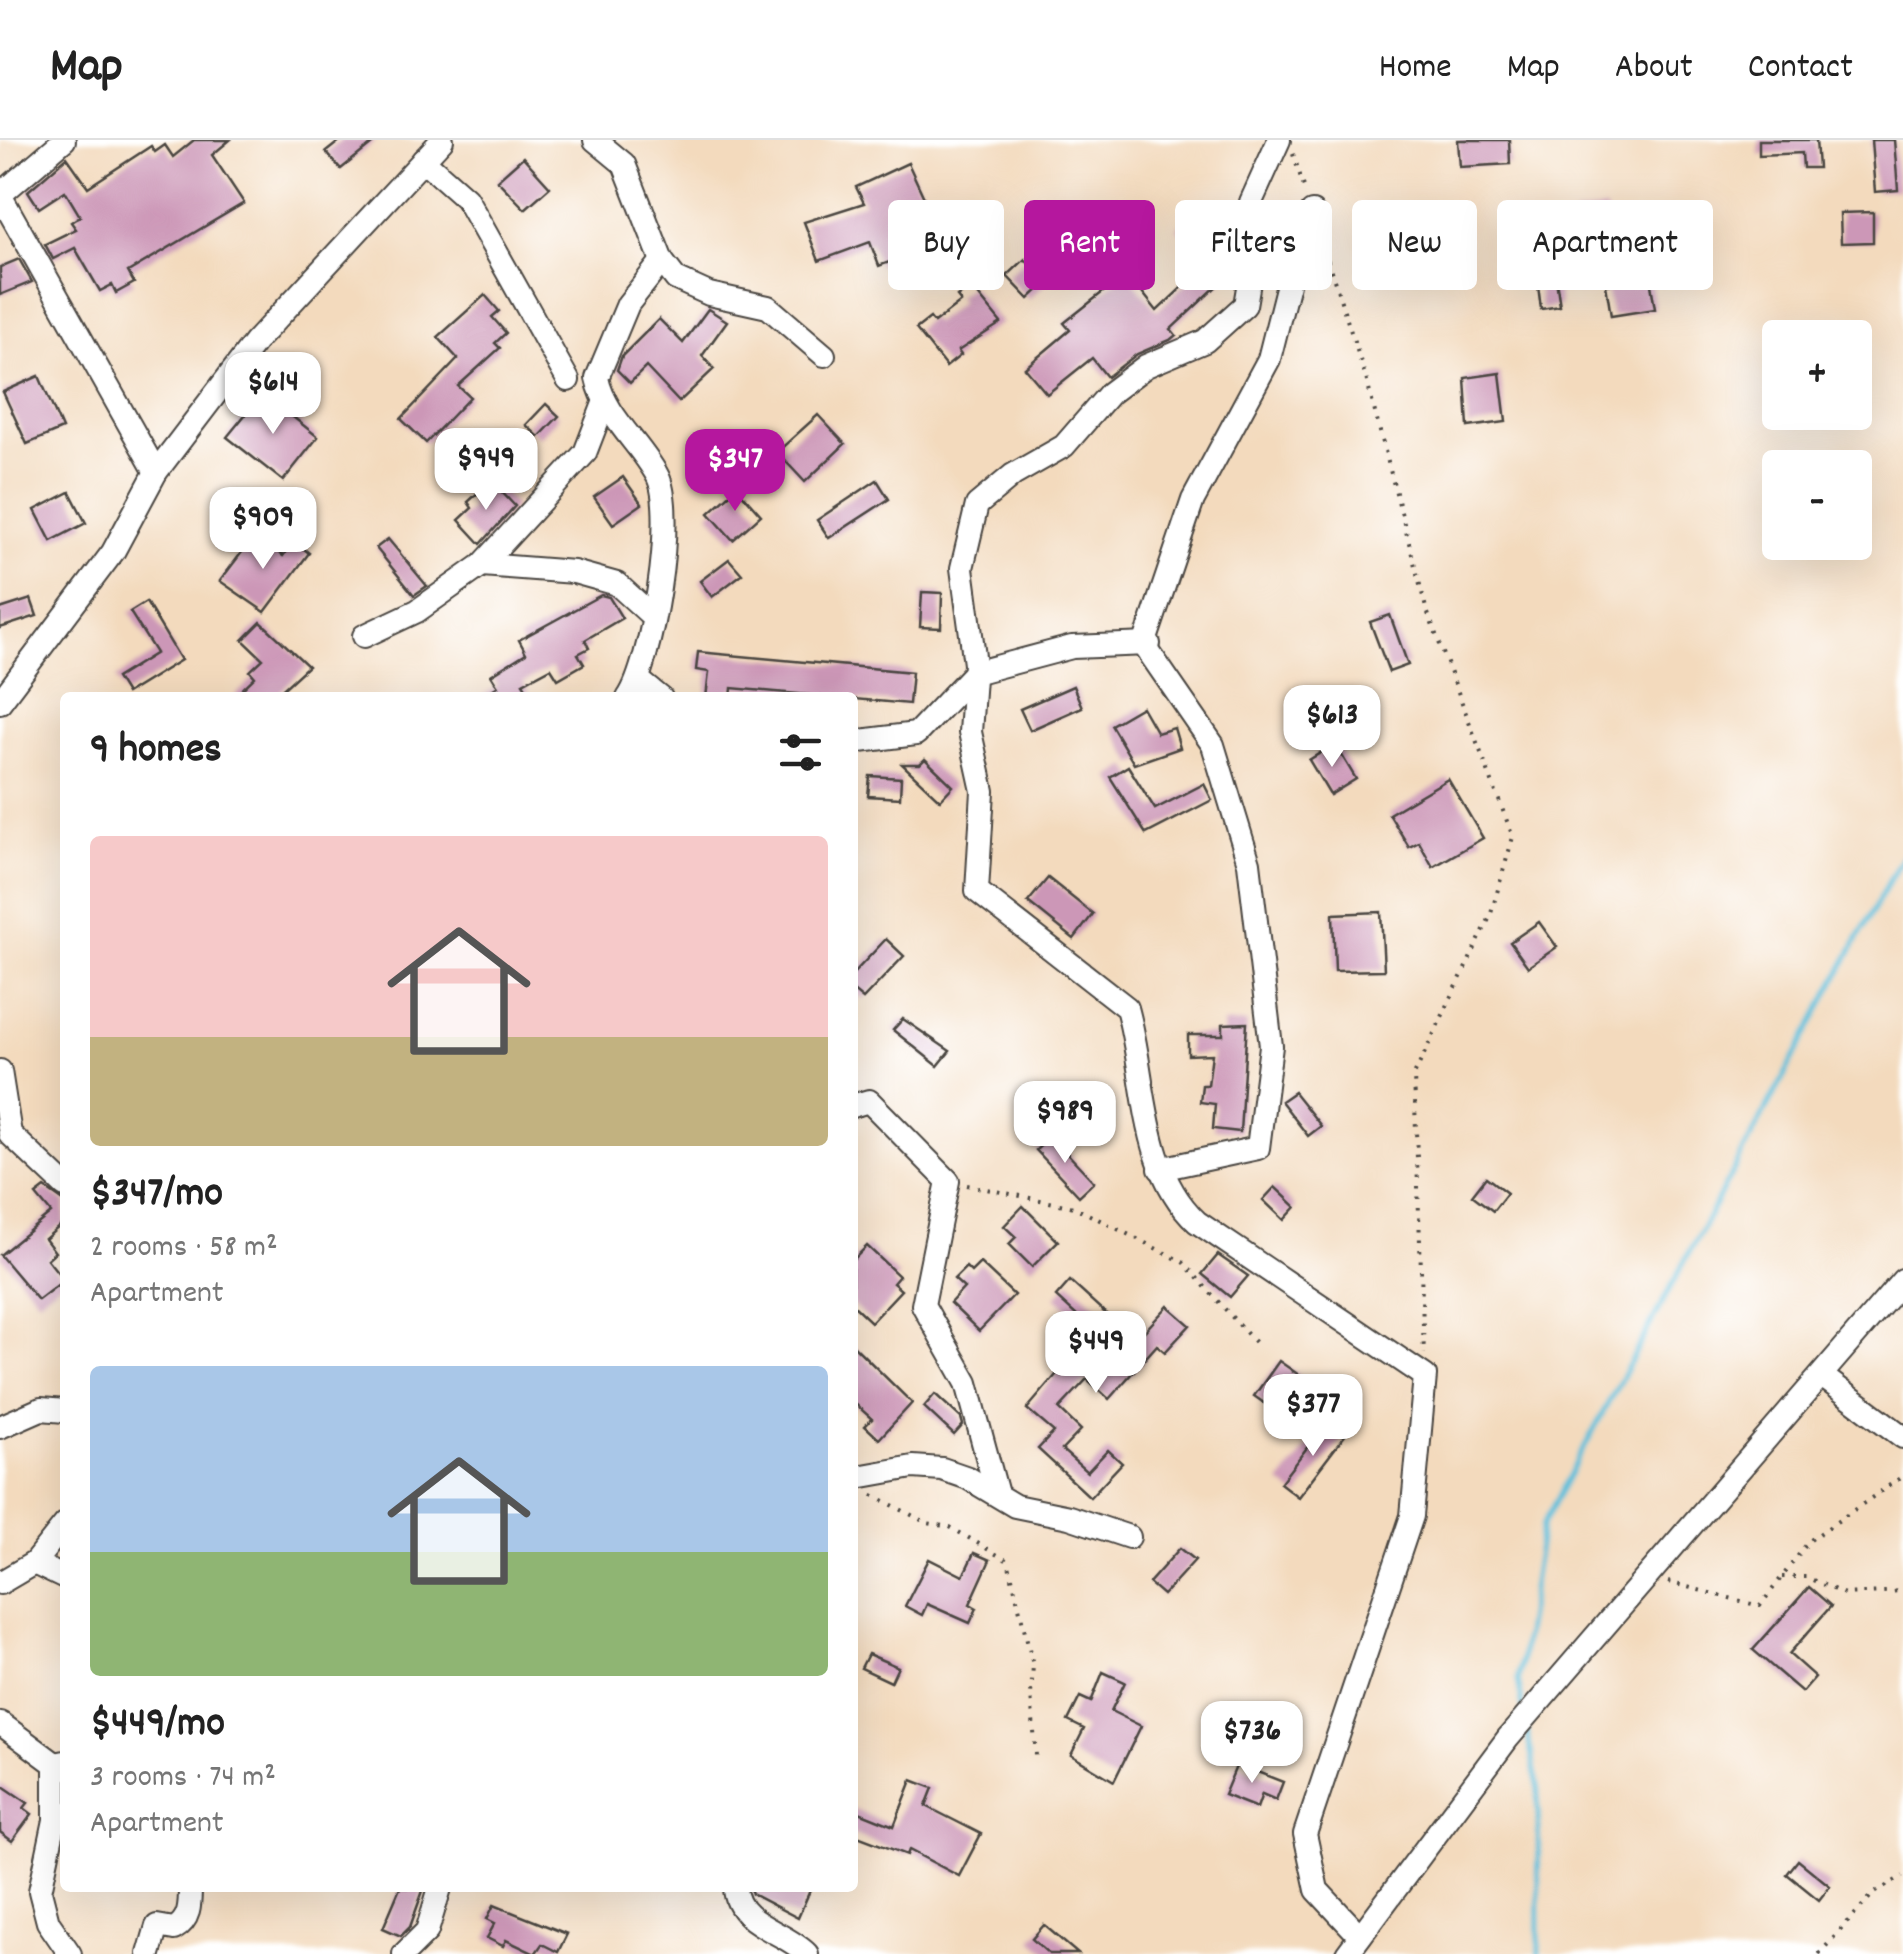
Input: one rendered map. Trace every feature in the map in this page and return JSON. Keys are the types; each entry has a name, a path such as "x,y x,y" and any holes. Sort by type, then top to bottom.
{"street":[{"path":"64,140 0,195 156,472"},
{"path":"1,700 113,552 156,472 255,342 442,140"},
{"path":"595,140 624,164 662,261 676,278 709,294 768,307 824,355"},
{"path":"1280,140 1251,202 1254,253 1246,305 1205,341 1146,366 1110,393 1064,446 1012,474 976,506 962,568 974,673 970,732 983,791 977,891 1127,1008 1160,1169 1176,1203 1197,1222 1425,1376 1412,1516 1305,1834 1317,1890 1353,1945 1508,1738 1646,1573 1903,1280"},
{"path":"424,160 466,198 568,380"},
{"path":"634,689 664,565 662,489 659,477 605,401 597,378 604,352 628,304 662,261"},
{"path":"1146,645 1192,500 1269,360 1286,290"},
{"path":"364,636 417,612 482,565 585,453 605,401"},
{"path":"482,565 574,572 617,584 651,615"},
{"path":"858,741 916,734 974,673 1072,647 1146,645"},
{"path":"1146,645 1213,745 1249,863 1270,1046 1258,1148 1160,1169"},
{"path":"0,1072 10,1134 60,1181"},
{"path":"858,1104 869,1101 948,1182 923,1305 966,1382 998,1494"},
{"path":"1822,1376 1903,1437"},
{"path":"0,1427 41,1409 60,1411"},
{"path":"859,1485 913,1467 942,1470 998,1494 1015,1506 1129,1536"},
{"path":"0,1583 34,1563 60,1530"},
{"path":"34,1563 60,1576"},
{"path":"0,1723 60,1763 55,1820 40,1891 48,1922 70,1954"},
{"path":"149,1954 157,1926 174,1930 182,1924 190,1906 190,1892"},
{"path":"404,1954 427,1931 439,1892"},
{"path":"735,1892 755,1923 794,1941 807,1954"}],"path":[{"path":"1289,140 1308,200"},
{"path":"1332,273 1366,378 1426,608 1513,837 1490,917 1414,1075 1425,1376"},
{"path":"948,1182 1074,1207 1183,1262 1258,1346"},
{"path":"1646,1573 1760,1606 1810,1540 1903,1476"},
{"path":"859,1485 927,1523 950,1527 1008,1561 1033,1666 1036,1756"},
{"path":"1782,1577 1806,1577 1844,1594 1903,1591"},
{"path":"1819,1954 1872,1894 1903,1876"}],"building":[{"path":"194,140 230,140 212,155 244,203 128,272 134,283 116,293 112,285 100,291 75,248 53,259 45,244 76,229 71,222 80,216 65,191 39,208 28,191 67,157 88,187 151,146 155,152 165,145 173,157"},
{"path":"341,140 377,140 341,169 326,152"},
{"path":"1458,140 1509,140 1510,164 1460,167"},
{"path":"1759,140 1816,140 1818,168 1803,168 1802,153 1759,155"},
{"path":"1871,140 1894,140 1898,190 1875,192"},
{"path":"523,157 550,187 525,209 497,180"},
{"path":"908,163 925,200 888,200 888,263 879,266 870,242 819,261 804,222 864,203 856,187"},
{"path":"1873,212 1873,242 1841,243 1840,213"},
{"path":"19,259 32,282 0,295 0,267"},
{"path":"1024,260 1024,290 1039,290 1029,299 1007,276"},
{"path":"966,290 974,290 1001,323 958,351 961,355 946,367 916,329 930,318 934,323 961,302 957,297"},
{"path":"1106,290 1140,290 1157,311 1179,290 1213,290 1171,329 1176,335 1170,340 1137,354 1107,377 1092,358 1047,394 1025,368 1070,330 1064,323"},
{"path":"1539,290 1558,290 1560,306 1541,309"},
{"path":"1607,290 1652,290 1655,309 1611,316"},
{"path":"485,295 499,311 492,317 506,333 495,343 500,348 458,386 470,397 426,443 401,419 458,359 438,337"},
{"path":"708,309 727,321 702,356 714,369 679,402 646,367 630,383 617,370 622,356 659,319 683,343"},
{"path":"1500,373 1506,422 1468,427 1465,378"},
{"path":"39,376 62,429 27,444 3,392"},
{"path":"263,393 318,437 283,481 227,437"},
{"path":"546,404 559,416 539,437 526,425"},
{"path":"818,415 845,444 805,482 777,452"},
{"path":"623,477 642,504 613,524 594,497"},
{"path":"877,480 889,499 829,538 817,520"},
{"path":"496,486 515,506 481,544 459,520 472,508 468,502 481,490 486,495"},
{"path":"737,488 761,515 733,540 709,513"},
{"path":"70,492 86,523 51,541 35,510"},
{"path":"255,535 283,556 294,541 309,553 265,612 220,581"},
{"path":"388,539 427,586 414,595 376,548"},
{"path":"729,559 742,574 712,597 700,581"},
{"path":"922,592 942,593 941,628 920,627"},
{"path":"601,595 609,597 622,618 585,640 589,648 578,654 584,664 558,679 551,668 523,683 529,692 488,692 498,686 491,675 526,653 519,640"},
{"path":"31,599 37,616 0,628 0,609"},
{"path":"146,602 181,660 125,692 116,678 156,653 130,612"},
{"path":"1390,615 1408,665 1389,672 1370,622"},
{"path":"261,622 308,666 280,692 239,692 255,677 250,671 263,659 243,640"},
{"path":"698,652 912,672 909,704 858,699 858,692 732,688 732,692 707,692 709,672 696,670"},
{"path":"1073,686 1082,707 1030,730 1020,709"},
{"path":"1142,707 1157,733 1174,728 1180,748 1134,764 1111,725"},
{"path":"1335,744 1356,779 1330,795 1309,760"},
{"path":"925,759 953,786 940,800 902,764 920,764"},
{"path":"1128,766 1155,809 1204,784 1212,800 1146,834 1110,777"},
{"path":"870,776 901,778 900,798 868,796"},
{"path":"1448,779 1483,838 1433,867 1419,842 1409,847 1389,814"},
{"path":"1048,878 1093,914 1074,939 1028,902"},
{"path":"1381,912 1384,970 1335,971 1333,914"},
{"path":"1539,922 1557,947 1528,967 1510,942"},
{"path":"886,939 904,956 863,999 858,995 858,969"},
{"path":"903,1019 950,1051 938,1066 893,1030"},
{"path":"1247,1023 1240,1132 1213,1129 1215,1104 1200,1102 1202,1085 1208,1085 1212,1054 1188,1055 1188,1035 1223,1035 1223,1024"},
{"path":"1294,1092 1321,1126 1308,1136 1281,1101"},
{"path":"1051,1136 1094,1182 1079,1196 1036,1150"},
{"path":"1486,1177 1507,1193 1493,1211 1472,1195"},
{"path":"1275,1187 1296,1207 1284,1220 1263,1200"},
{"path":"45,1188 60,1198 60,1226 45,1239 55,1252 47,1259 60,1275 60,1283 38,1300 0,1255 51,1213 36,1195"},
{"path":"1023,1206 1058,1241 1032,1267 1009,1244 1016,1237 1004,1226"},
{"path":"867,1246 899,1276 893,1283 901,1290 871,1322 858,1310 858,1255"},
{"path":"1218,1255 1248,1276 1230,1297 1202,1274"},
{"path":"980,1263 1014,1295 979,1331 950,1303 964,1288 954,1279 966,1267 971,1272"},
{"path":"1070,1281 1114,1321 1100,1337 1056,1297"},
{"path":"1168,1306 1190,1325 1165,1352 1157,1345 1109,1399 1087,1379 1059,1409 1081,1430 1062,1450 1087,1472 1108,1450 1122,1463 1090,1497 1038,1449 1054,1432 1027,1409 1085,1341 1112,1366"},
{"path":"858,1350 912,1403 879,1439 865,1426 872,1419 858,1406"},
{"path":"1279,1361 1299,1375 1274,1410 1254,1396"},
{"path":"935,1394 961,1418 963,1425 954,1435 924,1407"},
{"path":"1328,1420 1346,1434 1298,1497 1280,1483"},
{"path":"1180,1548 1195,1560 1163,1595 1149,1583"},
{"path":"974,1553 990,1560 970,1604 977,1608 970,1623 927,1604 922,1615 905,1606 929,1559 963,1576"},
{"path":"1809,1587 1831,1606 1789,1654 1815,1677 1802,1692 1753,1650"},
{"path":"868,1654 898,1667 891,1682 861,1668"},
{"path":"1103,1672 1125,1682 1111,1711 1141,1726 1114,1781 1071,1755 1084,1729 1068,1721 1080,1697 1091,1702"},
{"path":"1237,1764 1283,1782 1276,1800 1262,1794 1257,1808 1224,1795"},
{"path":"912,1780 933,1788 926,1806 981,1834 959,1876 909,1850 907,1855 858,1836 858,1811 894,1826"},
{"path":"0,1784 28,1803 24,1808 32,1814 12,1841 0,1832"},
{"path":"1798,1860 1830,1886 1819,1900 1787,1874"},
{"path":"398,1892 423,1892 410,1927 401,1936 383,1928"},
{"path":"751,1892 809,1892 798,1918"},
{"path":"494,1905 567,1934 558,1952 542,1944 535,1954 506,1940 503,1946 487,1938 495,1923 487,1919"},
{"path":"1044,1925 1078,1954 1049,1954 1032,1939"}],"waterway":[{"path":"1523,1709 1518,1679 1542,1526 1903,855"},
{"path":"1527,1730 1538,1788 1539,1954"}]}
